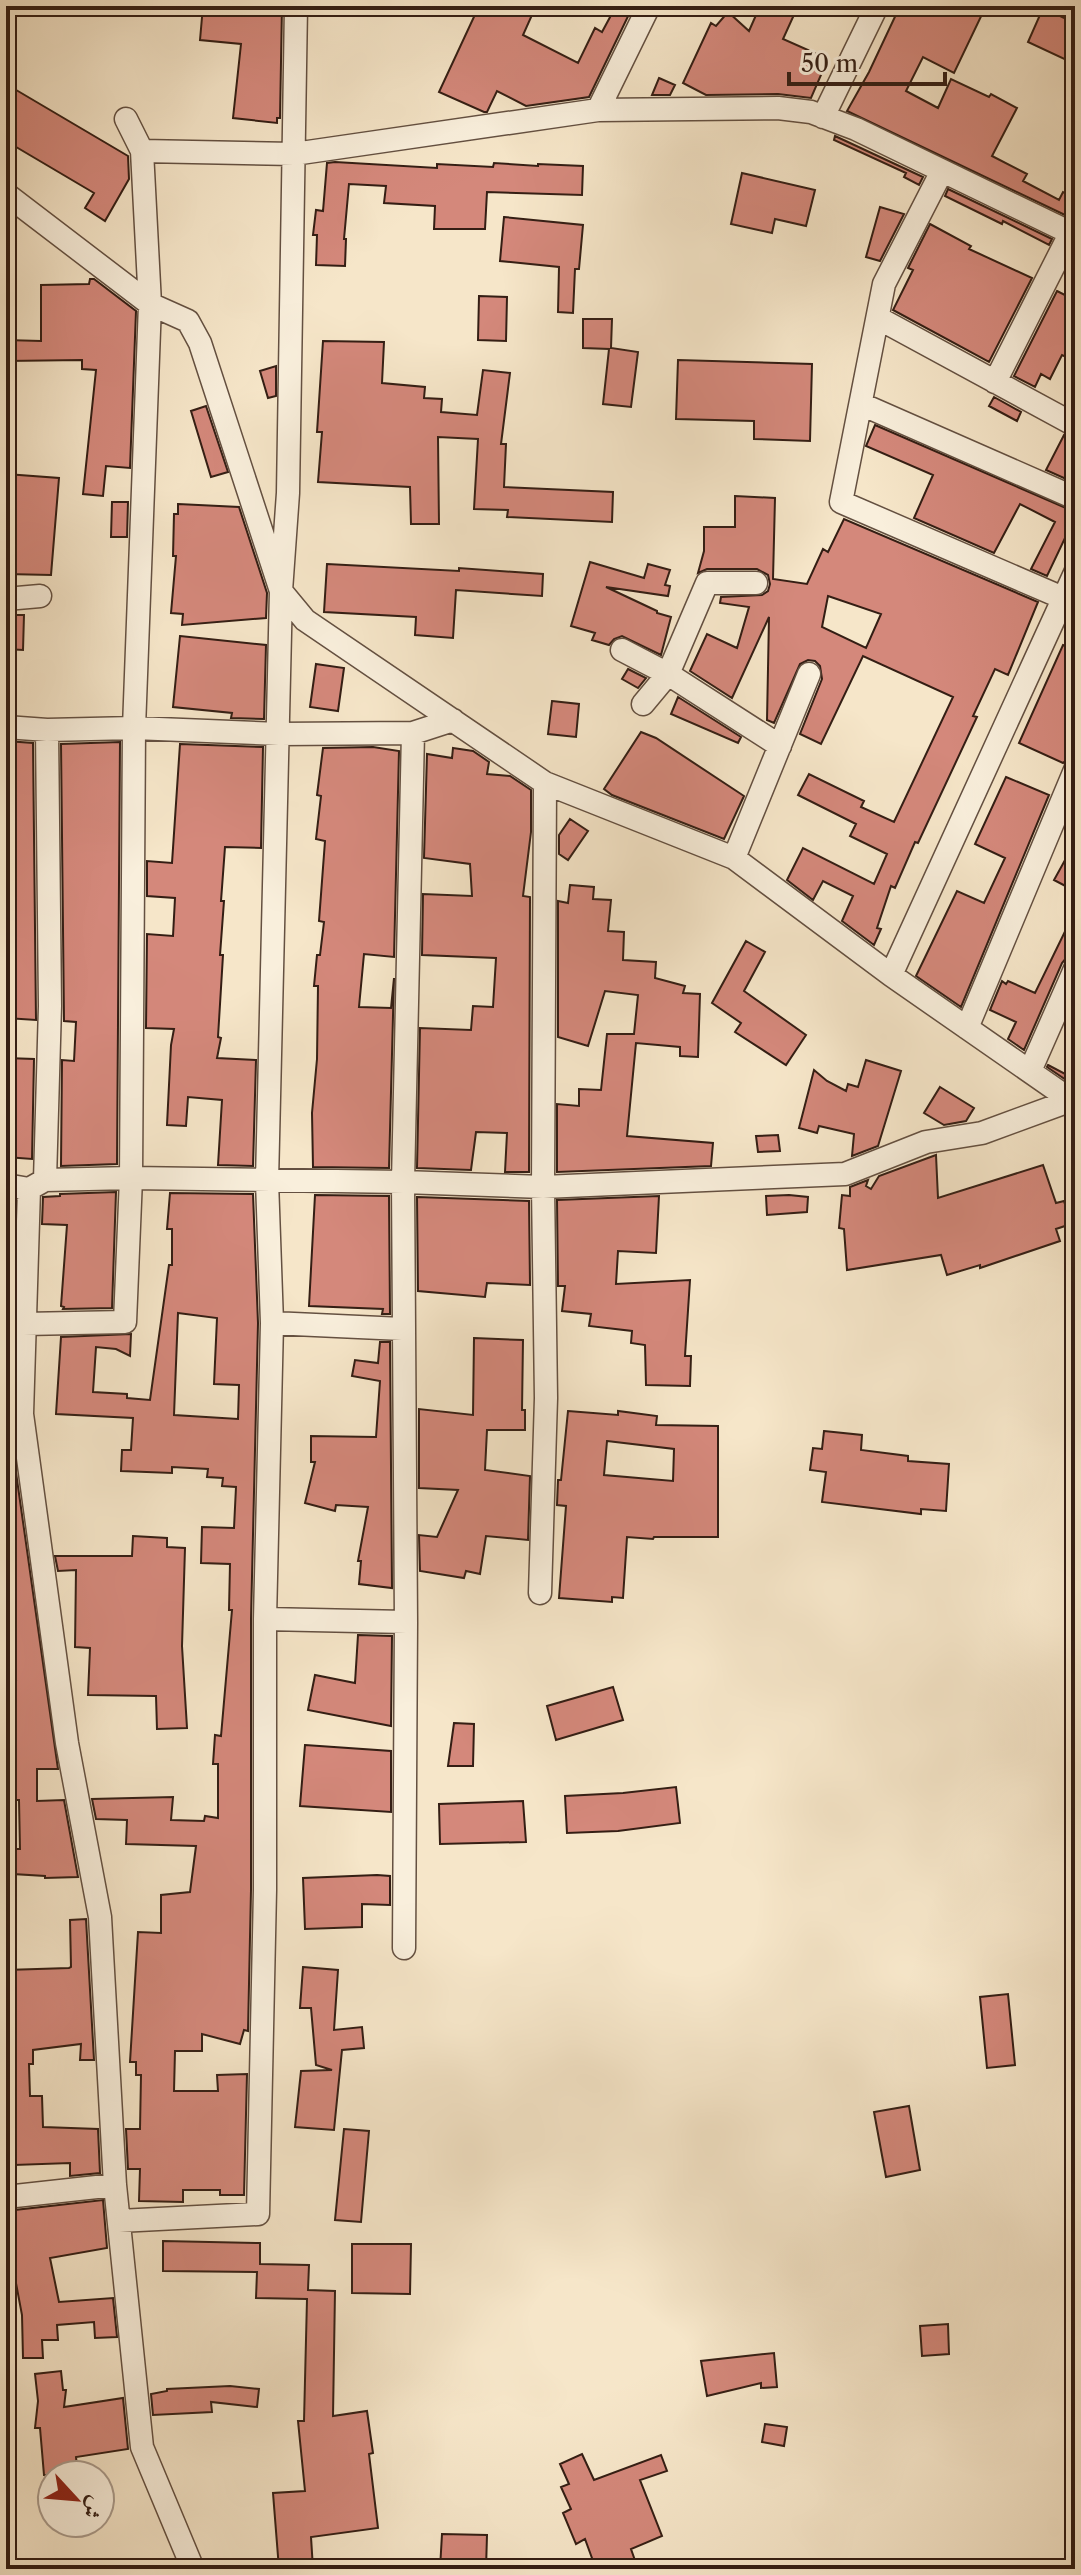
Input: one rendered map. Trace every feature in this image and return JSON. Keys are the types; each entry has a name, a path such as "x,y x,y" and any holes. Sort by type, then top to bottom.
{"street":[{"path":"119,2221 258,2214 272,1323 267,1181 281,591 288,493 296,6"},
{"path":"598,110 649,6"},
{"path":"823,117 877,6"},
{"path":"142,151 294,154 598,110 778,108 811,112 856,129 1074,231 995,382"},
{"path":"24,1324 125,1322 131,1178 134,728 150,304 142,151 126,119"},
{"path":"891,975 1071,583 841,502 884,284 942,171"},
{"path":"6,194 150,304 188,321 200,343 281,591 305,620 545,783 734,858 891,975 1073,1102"},
{"path":"878,318 1075,425"},
{"path":"861,404 1075,498"},
{"path":"643,704 668,674 707,583 756,583"},
{"path":"6,599 40,596"},
{"path":"622,650 668,674 780,746"},
{"path":"734,858 809,674"},
{"path":"6,727 279,734 413,733 453,720"},
{"path":"47,730 50,1006 37,1184 16,1291 24,1324 22,1414 67,1743 100,1917 115,2185 142,2447 193,2569"},
{"path":"404,1948 406,1622 403,1182 413,733"},
{"path":"967,1028 1075,770"},
{"path":"540,1593 546,1398 543,1187 545,783"},
{"path":"1030,1071 1075,969"},
{"path":"6,1185 131,1178 543,1187 845,1174 926,1142 982,1133 1073,1102"},
{"path":"272,1323 402,1329"},
{"path":"265,1619 406,1622"},
{"path":"6,2197 115,2185"}],"building":[{"path":"203,6 282,6 280,118 277,118 277,123 233,118 241,44 200,40"},
{"path":"479,6 514,6 532,15 523,35 578,63 595,28 602,32 616,6 633,6 589,97 526,106 497,91 487,112 484,112 439,92"},
{"path":"760,6 798,6 783,39 817,54 813,63 824,68 811,98 778,94 706,95 683,83 711,23 716,26 728,12 749,31"},
{"path":"900,6 986,6 954,73 923,57 906,91 938,108 951,79 1017,108 992,156 1027,174 1023,181 1059,200 1063,192 1075,198 1071,211 1065,215 847,111"},
{"path":"1043,8 1075,23 1075,64 1028,42"},
{"path":"659,78 675,85 670,95 652,95"},
{"path":"6,84 128,156 129,179 105,221 85,208 94,193 6,141"},
{"path":"835,136 923,177 919,185 904,177 906,173 834,140"},
{"path":"327,163 437,168 437,164 493,167 494,163 583,166 582,195 487,192 485,229 434,229 435,206 384,203 386,186 349,184 345,266 316,265 317,235 313,235 316,210 323,211"},
{"path":"742,173 815,190 806,226 775,219 772,233 731,224"},
{"path":"948,189 1052,239 1049,245 945,196"},
{"path":"880,207 904,214 880,261 866,257"},
{"path":"504,217 583,225 579,269 575,269 573,313 558,312 559,267 500,261"},
{"path":"930,224 971,246 969,249 1032,278 989,362 893,310 913,270 908,268"},
{"path":"90,279 136,311 130,468 106,466 103,496 83,494 96,370 82,369 82,360 6,361 6,340 41,341 41,285 89,284"},
{"path":"1057,291 1075,300 1075,361 1062,355 1050,379 1041,374 1035,387 1014,376"},
{"path":"479,296 507,297 506,341 478,340"},
{"path":"583,319 612,319 611,348 638,352 631,407 603,404 609,349 583,348"},
{"path":"323,341 384,342 382,383 425,387 424,398 442,399 441,412 477,415 483,370 510,373 501,444 506,444 504,487 613,492 612,522 507,517 508,510 474,509 478,439 438,437 439,524 411,524 410,487 318,482 322,432 317,432"},
{"path":"678,360 812,364 810,441 754,439 754,421 676,419"},
{"path":"276,366 276,396 268,398 260,371"},
{"path":"994,397 1021,412 1017,421 989,406"},
{"path":"206,406 228,472 211,477 191,411"},
{"path":"875,425 1075,512 1047,576 1031,569 1055,522 1020,504 994,553 914,518 933,475 866,446"},
{"path":"1064,435 1075,439 1075,483 1046,470"},
{"path":"6,474 59,478 51,575 6,574"},
{"path":"735,496 775,498 773,579 807,584 823,549 828,552 844,519 1038,602 1008,675 995,669 973,716 977,717 918,843 915,842 895,888 891,886 874,945 842,921 853,896 823,881 813,900 787,880 803,848 874,884 887,854 850,836 856,824 798,795 809,774 864,801 861,807 894,822 953,697 863,656 821,744 800,734 822,679 820,666 815,661 800,664 774,723 767,720 769,617 732,698 690,671 707,634 737,648 749,607 720,603 721,597 762,595 768,591 768,575 757,569 707,569 698,573 704,551 704,527 735,527","holes":["828,596 881,614 866,648 822,627"]},
{"path":"112,502 128,502 127,537 111,537"},
{"path":"178,504 239,507 267,593 266,618 182,625 183,614 171,613 176,556 173,556 174,514 178,514"},
{"path":"590,562 644,578 648,564 670,570 665,585 670,586 668,596 606,587 671,617 661,655 622,636 609,645 592,640 595,633 571,626"},
{"path":"327,564 543,574 542,596 456,590 453,638 415,635 416,617 324,612"},
{"path":"6,615 24,615 23,650 6,649"},
{"path":"180,636 266,645 264,719 231,718 232,713 173,707"},
{"path":"1063,645 1075,650 1075,745 1070,757 1063,763 1019,743"},
{"path":"316,664 344,668 338,711 310,707"},
{"path":"628,669 646,678 638,688 622,679"},
{"path":"678,697 741,737 738,743 671,714"},
{"path":"552,701 579,704 576,737 548,734"},
{"path":"641,732 656,738 744,796 724,839 612,795 604,789"},
{"path":"6,741 33,743 36,1020 6,1018 6,876 11,876 12,835 6,835"},
{"path":"120,742 117,1164 61,1166 62,1060 74,1061 76,1022 64,1021 61,744"},
{"path":"180,744 263,747 261,848 225,847 218,1037 221,1038 217,1058 256,1060 253,1166 218,1165 222,1100 188,1097 186,1126 167,1125 174,1029 146,1028 147,934 173,936 175,898 147,896 147,861 172,863"},
{"path":"373,747 399,751 394,957 364,954 359,1007 391,1008 394,978 389,1168 313,1167 312,1113 317,1059 318,986 314,986 324,922 319,921 325,841 316,839 323,748"},
{"path":"453,748 473,751 489,762 487,774 510,776 531,790 531,832 523,896 530,897 529,1172 505,1172 507,1133 476,1132 471,1170 417,1168 420,1028 471,1030 473,1006 493,1007 496,958 422,955 423,894 472,896 470,864 424,858 427,754 452,758"},
{"path":"1006,777 1049,795 961,1007 916,976 957,891 984,903 1005,858 975,844"},
{"path":"570,819 588,831 568,860 559,854 559,835"},
{"path":"1075,842 1075,891 1054,880"},
{"path":"570,885 594,887 593,899 611,900 608,931 624,932 623,960 656,962 655,978 685,986 683,993 700,994 698,1057 680,1056 680,1047 636,1043 627,1136 713,1143 711,1166 557,1172 557,1104 579,1106 579,1089 601,1090 607,1034 634,1034 638,995 605,991 588,1046 558,1037 558,901 568,903"},
{"path":"1075,911 1075,955 1067,957 1062,963 1024,1050 1008,1039 1016,1022 990,1010 1002,981 1035,993"},
{"path":"746,941 765,952 744,991 806,1035 786,1065 735,1032 741,1023 712,1003"},
{"path":"6,1058 34,1059 32,1159 6,1157"},
{"path":"866,1060 901,1071 878,1146 852,1156 854,1134 819,1126 817,1133 799,1128 814,1070 846,1091 848,1084 858,1087"},
{"path":"1047,1067 1075,1079 1075,1086"},
{"path":"940,1087 974,1108 966,1121 944,1125 924,1113"},
{"path":"778,1135 780,1151 758,1152 756,1136"},
{"path":"936,1155 938,1198 1043,1165 1056,1203 1064,1201 1071,1224 1056,1229 1060,1241 980,1268 980,1265 947,1275 941,1255 847,1270 844,1229 839,1228 842,1195 850,1196 850,1187 868,1180 866,1186 871,1189 879,1176"},
{"path":"116,1192 112,1308 63,1309 67,1225 42,1224 43,1197"},
{"path":"170,1193 253,1194 258,1323 251,1619 248,2031 244,2030 240,2044 202,2034 202,2051 175,2051 174,2091 218,2091 217,2075 247,2074 244,2195 220,2195 220,2190 183,2190 183,2202 139,2201 140,2169 128,2169 126,2129 140,2129 141,2075 136,2075 136,2062 130,2062 138,1932 161,1933 161,1895 190,1892 196,1846 126,1844 127,1820 96,1819 92,1799 173,1797 171,1820 204,1821 205,1816 218,1818 218,1764 213,1764 215,1735 221,1736 232,1610 229,1610 230,1564 201,1563 202,1527 234,1528 236,1487 222,1486 223,1478 207,1477 208,1469 172,1467 172,1473 121,1471 122,1450 131,1450 133,1418 56,1414 61,1337 131,1334 130,1356 116,1349 96,1347 93,1392 127,1394 127,1398 150,1400 169,1265 172,1265 172,1229 167,1229","holes":["178,1313 217,1318 214,1384 239,1385 238,1419 174,1415"]},
{"path":"315,1195 389,1196 390,1314 382,1314 383,1309 309,1306"},
{"path":"659,1196 656,1253 618,1251 616,1284 690,1280 685,1356 691,1356 690,1386 646,1385 645,1345 631,1343 632,1331 589,1326 591,1314 562,1311 565,1286 558,1286 557,1200"},
{"path":"766,1196 808,1197 807,1212 767,1215"},
{"path":"417,1197 529,1201 530,1285 487,1283 485,1297 418,1291"},
{"path":"6,1199 15,1201 8,1416 58,1769 37,1769 37,1801 64,1800 78,1877 45,1878 13,1874 15,1849 20,1849 19,1800 13,1800 13,1775 6,1775 6,1678 16,1680 6,1583"},
{"path":"474,1338 523,1340 522,1410 525,1410 525,1430 487,1430 485,1470 530,1476 528,1540 486,1536 480,1574 466,1571 464,1578 420,1571 419,1535 437,1537 458,1490 419,1488 419,1409 473,1415"},
{"path":"380,1342 390,1342 392,1588 359,1584 361,1561 358,1561 368,1507 336,1505 335,1511 305,1503 315,1462 311,1462 311,1436 376,1437 380,1381 352,1376 355,1360 378,1363"},
{"path":"568,1411 618,1415 618,1411 657,1416 656,1425 718,1426 718,1537 627,1537 623,1598 612,1597 612,1602 559,1598 566,1506 557,1505 558,1480 561,1480","holes":["607,1441 674,1449 673,1481 604,1475"]},
{"path":"824,1431 862,1435 861,1450 908,1456 908,1461 949,1464 946,1511 921,1509 921,1514 822,1502 826,1472 810,1470 813,1448 822,1449"},
{"path":"133,1536 167,1538 167,1547 185,1548 182,1646 187,1728 157,1729 156,1696 88,1695 90,1648 75,1647 76,1570 58,1571 55,1556 132,1556"},
{"path":"358,1635 392,1636 391,1726 308,1710 315,1675 355,1683"},
{"path":"613,1687 623,1720 556,1740 547,1706"},
{"path":"454,1723 474,1724 473,1766 448,1766"},
{"path":"305,1745 391,1751 391,1812 300,1806"},
{"path":"676,1787 680,1823 618,1831 567,1833 565,1796"},
{"path":"523,1801 526,1842 440,1844 439,1804"},
{"path":"390,1876 390,1905 362,1904 362,1927 305,1929 303,1878"},
{"path":"86,1919 94,2060 80,2060 81,2044 33,2050 33,2064 29,2064 30,2096 42,2096 43,2127 98,2129 100,2173 70,2176 70,2163 14,2165 13,2127 7,2127 6,1970 71,1967 70,1920"},
{"path":"303,1967 338,1970 334,2030 362,2027 364,2048 342,2050 334,2130 295,2127 301,2071 332,2070 316,2065 311,2008 300,2008"},
{"path":"1008,1994 1015,2065 987,2068 980,1997"},
{"path":"909,2106 920,2170 886,2177 874,2112"},
{"path":"344,2129 369,2131 361,2222 335,2220"},
{"path":"103,2200 107,2248 50,2258 59,2302 113,2298 117,2337 95,2338 94,2322 57,2325 58,2340 42,2340 43,2358 23,2358 22,2315 12,2262 6,2263 6,2211"},
{"path":"163,2241 260,2243 260,2264 309,2265 308,2290 335,2291 333,2416 367,2411 378,2528 311,2537 313,2569 279,2569 273,2493 305,2491 298,2421 304,2421 307,2299 256,2298 257,2272 163,2271"},
{"path":"352,2244 411,2244 410,2294 352,2293"},
{"path":"948,2324 949,2354 922,2356 920,2326"},
{"path":"774,2353 777,2387 761,2388 761,2383 707,2396 701,2361"},
{"path":"61,2371 63,2390 66,2390 64,2407 123,2398 128,2449 76,2459 43,2459 40,2428 35,2428 38,2401 35,2374"},
{"path":"230,2386 259,2389 257,2407 211,2402 212,2412 153,2415 151,2394 167,2389"},
{"path":"765,2424 787,2427 784,2446 762,2442"},
{"path":"582,2454 594,2480 661,2455 667,2471 640,2480 662,2536 631,2549 638,2569 596,2569 585,2539 576,2544 563,2513 571,2509 561,2487 569,2484 560,2464"},
{"path":"442,2534 487,2535 486,2569 440,2569"}]}
